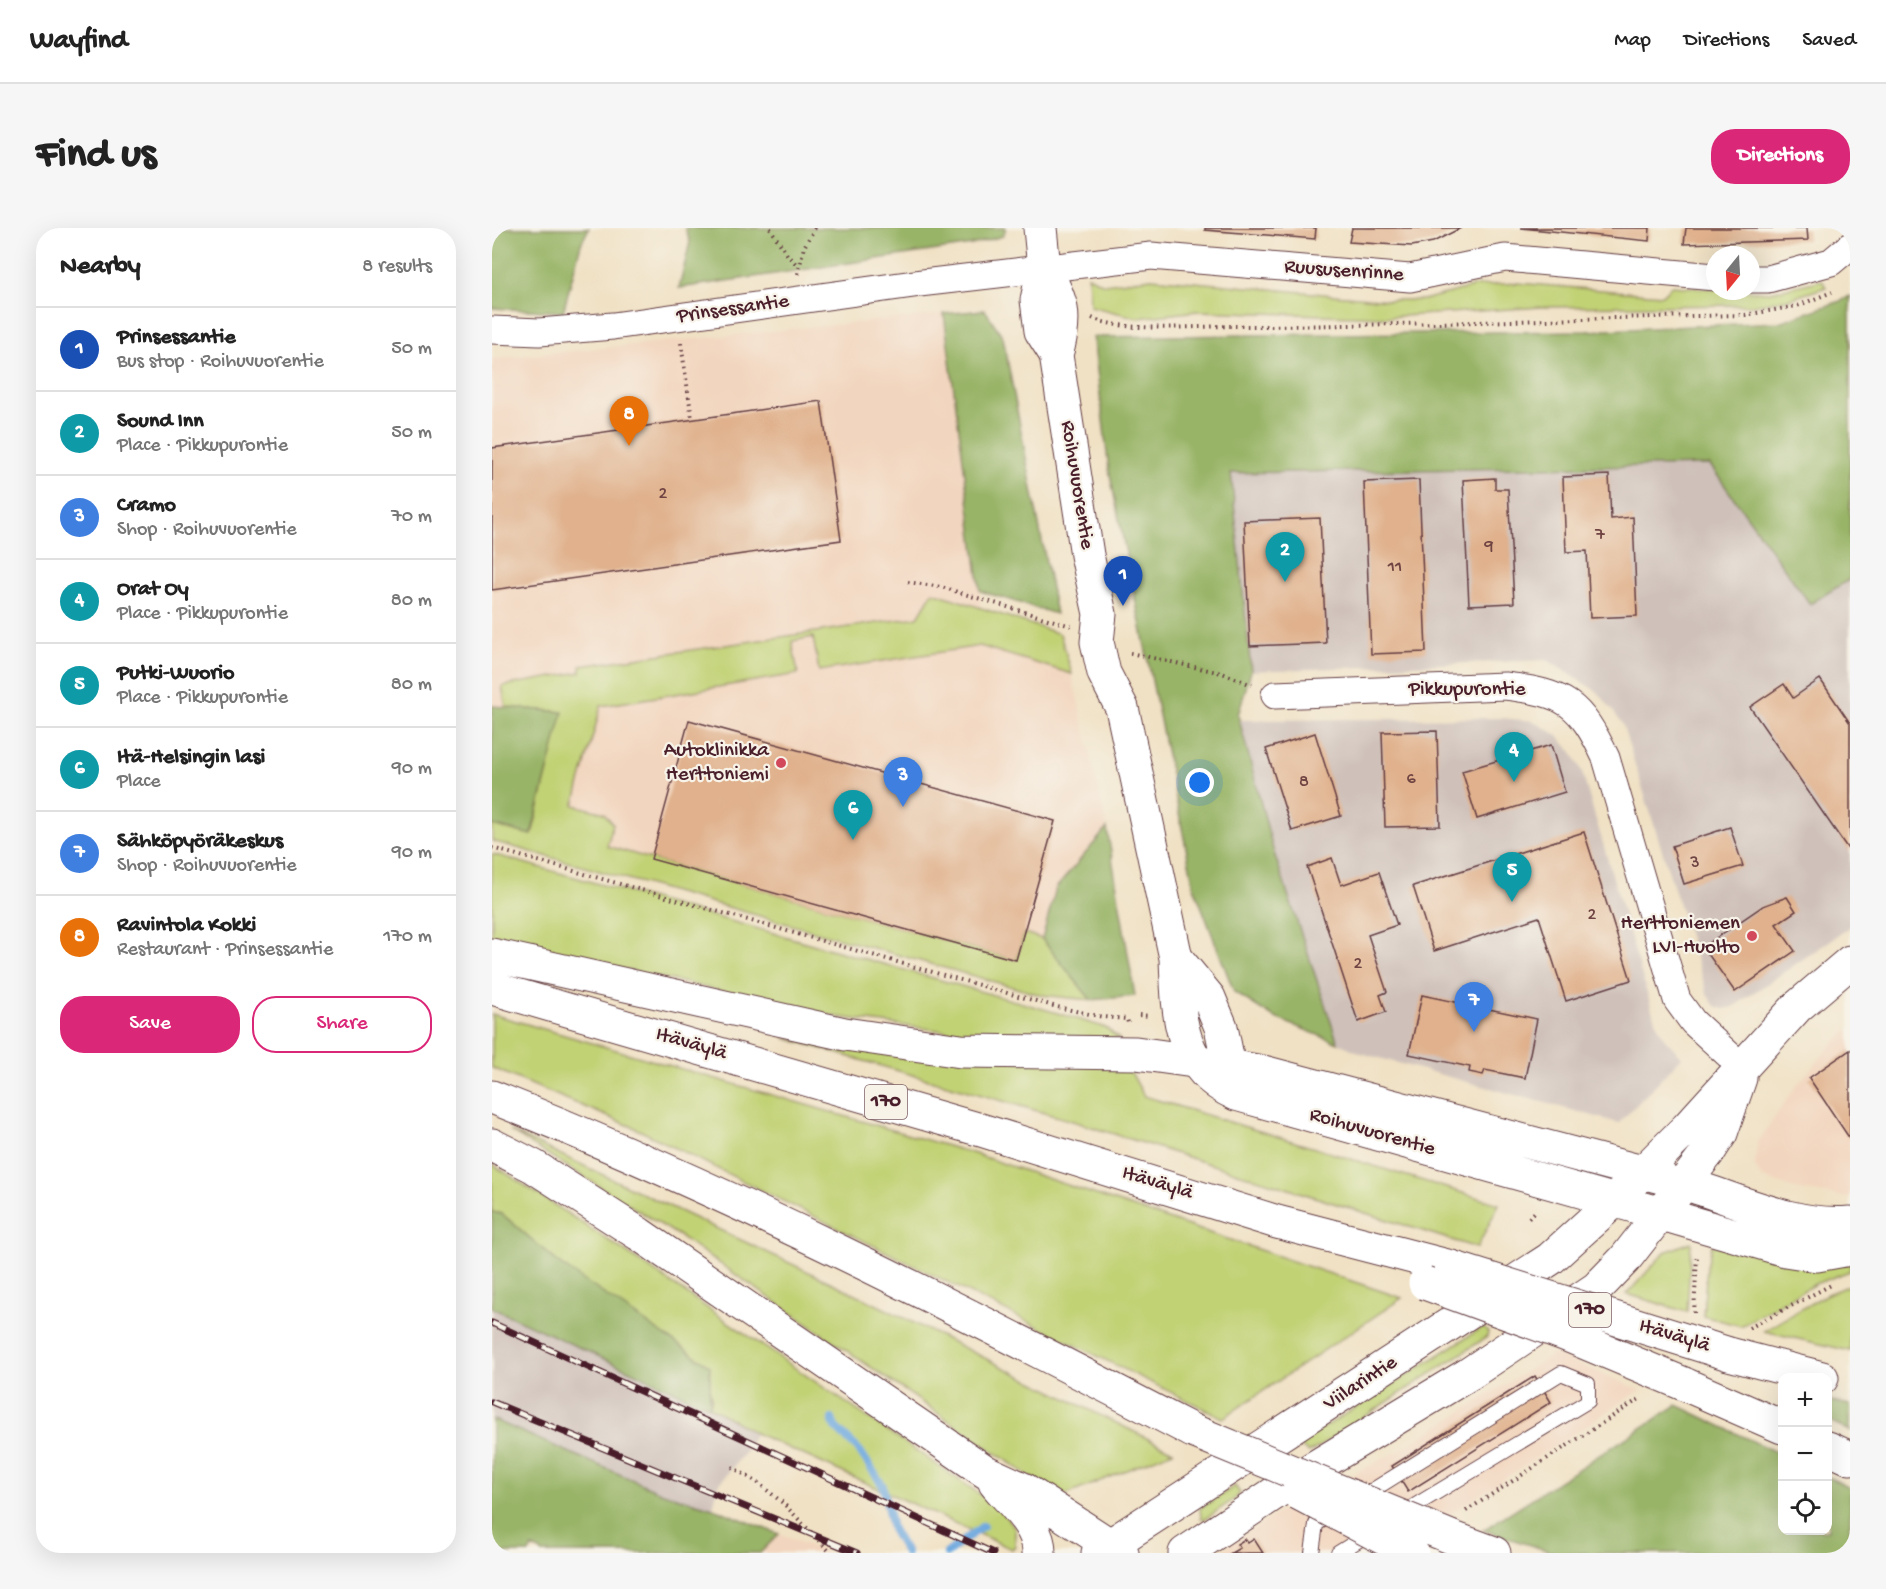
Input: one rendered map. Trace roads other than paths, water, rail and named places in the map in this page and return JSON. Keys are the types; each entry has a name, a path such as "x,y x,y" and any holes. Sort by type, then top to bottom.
{"main road":[{"name":"Roihuvuorentie","path":"1040,228 1044,268 1060,297 1064,329 1056,355 1087,555 1087,621 1097,642 1104,673 1120,699 1176,958 1178,1000 1193,1060 1216,1085 1236,1094 1785,1250 1817,1254 1850,1249"},
{"path":"492,955 845,1034 962,1051 1136,1053 1229,1066"},
{"name":"Roihuvuorentie","path":"1176,958 1209,998 1221,1027 1229,1066 1263,1072 1644,1172 1789,1217 1832,1224 1850,1223"},
{"name":"Viilarintie","path":"1110,1550 1550,1259 1644,1172 1743,1068 1797,1007 1850,962"},
{"name":"Itäväylä","path":"492,988 981,1130 1278,1222 1438,1275 1735,1344 1811,1373"},
{"path":"1185,1553 1302,1475 1469,1374 1597,1288 1626,1259 1686,1184 1721,1133 1743,1068"},
{"path":"492,1096 570,1127 789,1227 1193,1431 1341,1518 1412,1553"},
{"path":"492,1145 533,1166 639,1234 986,1472 1025,1490 1110,1550"},
{"path":"1438,1275 1566,1335 1778,1425"},
{"path":"1832,1380 1850,1383"},
{"path":"1193,1431 1494,1553"},
{"path":"1832,1450 1850,1458"},
{"path":"986,1472 1032,1529 1039,1553"}],"street":[{"path":"1760,279 1768,279 1831,262 1850,246"},
{"name":"Ruususenrinne","path":"1044,268 1151,256 1410,278 1505,258 1706,276"},
{"name":"Prinsessantie","path":"492,330 539,332 613,326 1044,268"},
{"name":"Pikkupurontie","path":"1275,695 1505,686 1533,689 1556,696 1575,708 1590,724 1606,758 1677,1000 1693,1022 1743,1068"}],"lane":[{"path":"1312,1553 1316,1524 1468,1428 1561,1373 1588,1384 1588,1401 1338,1553"}],"waterway":[{"path":"832,1419 835,1427 859,1450 883,1486 892,1529 906,1553"},
{"path":"947,1553 983,1526"}],"railway":[{"path":"492,1323 993,1553"},
{"path":"492,1402 857,1553"}],"place":[{"name":"Ravintola Kokki","path":"629,446"},
{"name":"Sound Inn","path":"1285,582"},
{"name":"Prinsessantie","path":"1123,606"},
{"name":"Autoklinikka Herttoniemi","path":"781,763"},
{"name":"Orat Oy","path":"1514,782"},
{"name":"Cramo","path":"903,807"},
{"name":"Itä-Helsingin lasi","path":"853,840"},
{"name":"Putki-Wuorio","path":"1512,902"},
{"name":"Herttoniemen LVI-Huolto","path":"1752,936"},
{"name":"Sähköpyöräkeskus","path":"1474,1032"}]}
